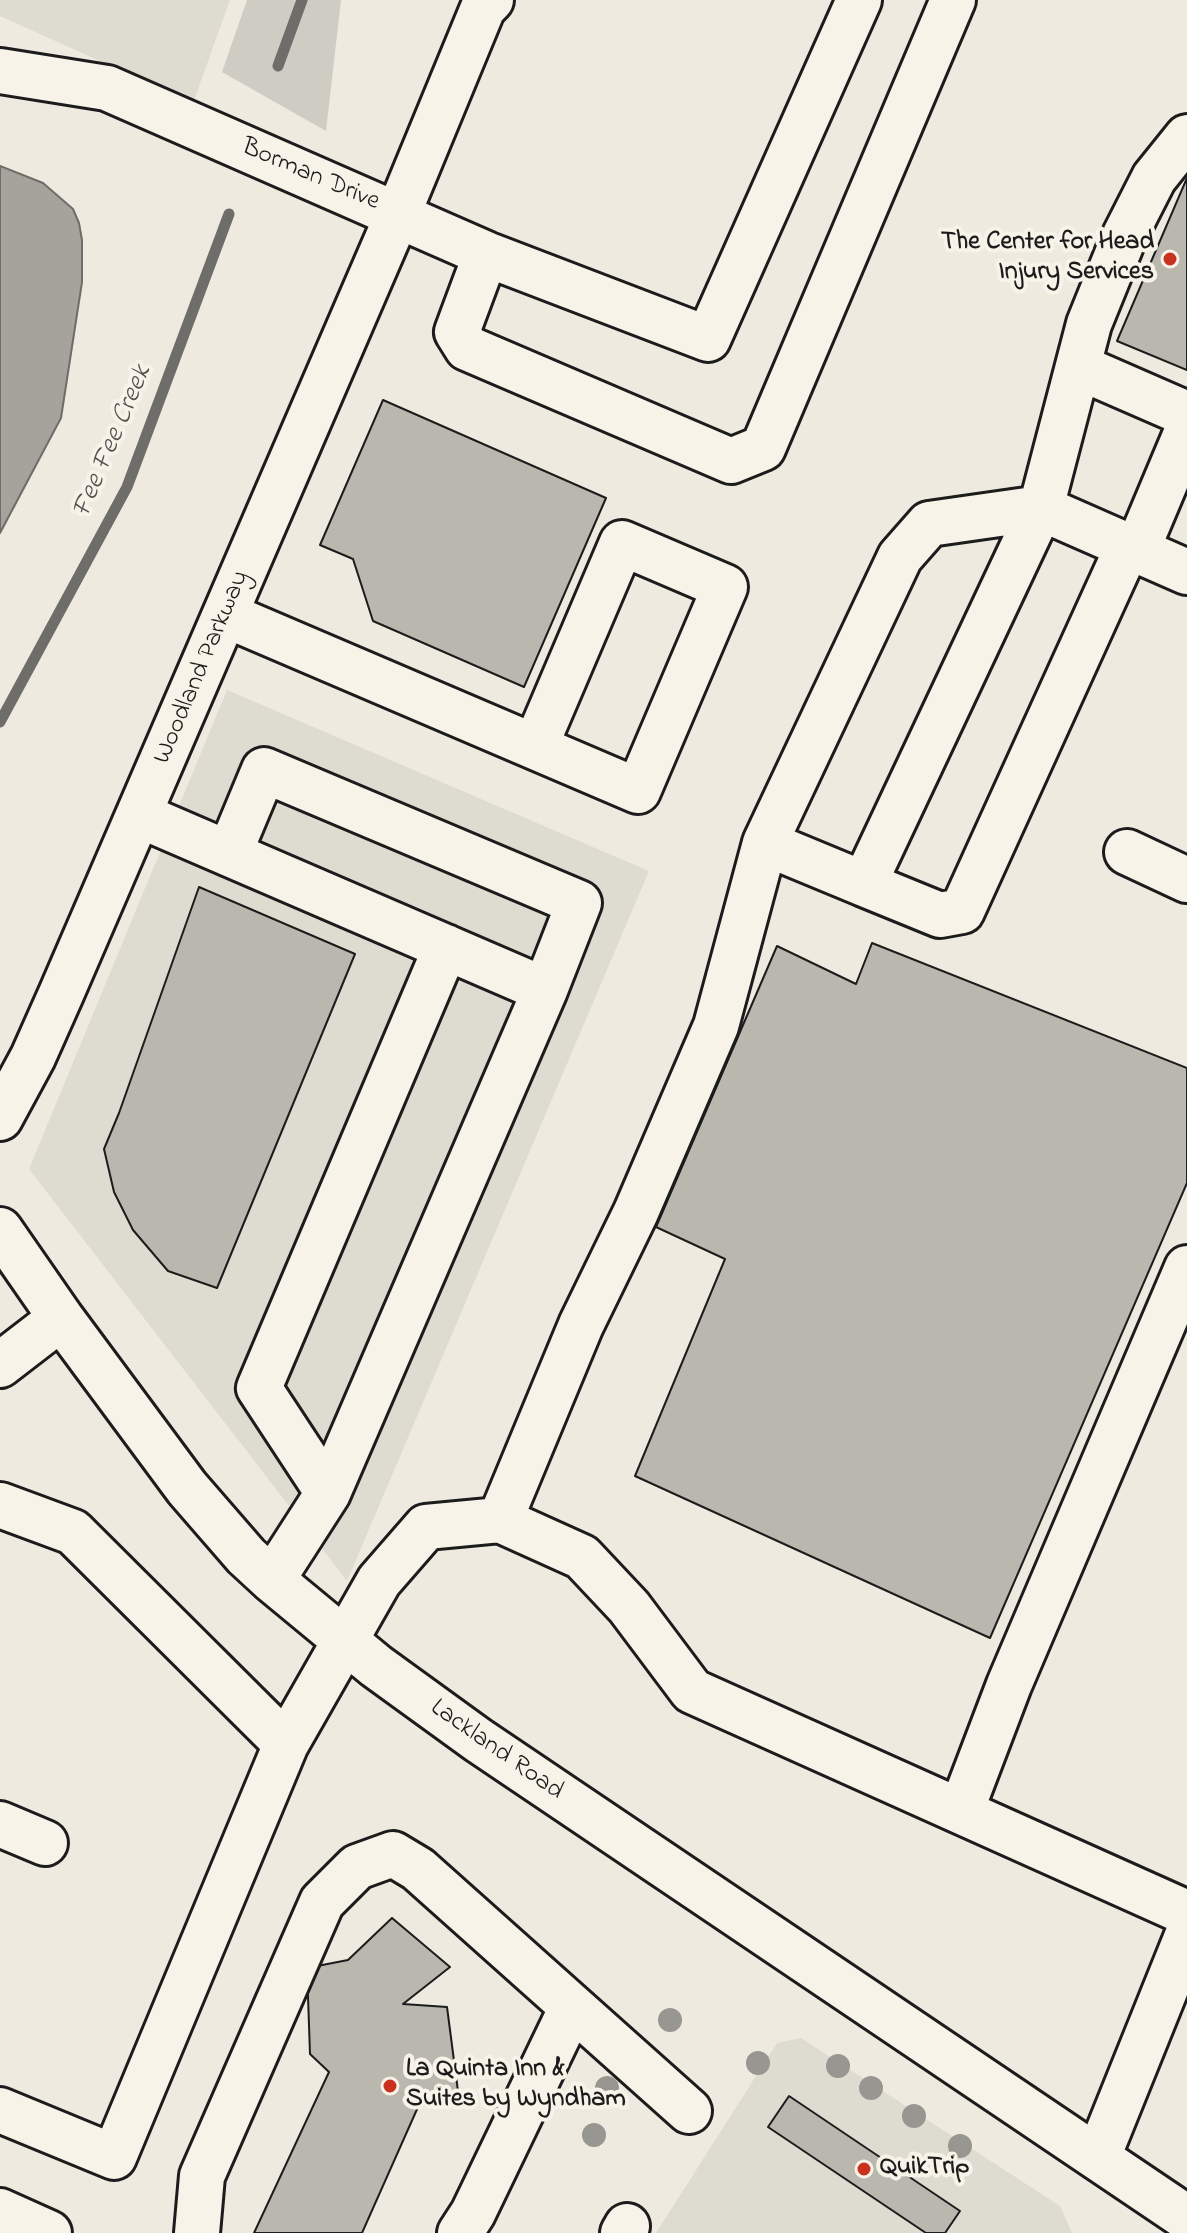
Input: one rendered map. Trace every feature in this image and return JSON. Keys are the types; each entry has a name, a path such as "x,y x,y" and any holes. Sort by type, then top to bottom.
{"street":[{"name":"Borman Drive","path":"0,71 107,88 398,214 483,8 491,0"},
{"path":"398,214 486,254 708,339 859,0"},
{"path":"486,254 457,332 467,348 731,461 763,448 953,0"},
{"path":"864,884 1041,508 1089,324 1125,235 1154,178 1187,137"},
{"name":"Woodland Parkway","path":"0,1118 33,1057 398,214"},
{"path":"1079,367 1187,414"},
{"path":"765,843 940,915 962,911 1187,431"},
{"path":"500,1520 581,1325 636,1212 716,1026 765,843 900,557 929,524 1041,508 1187,572"},
{"path":"226,615 535,747 638,791 725,587 622,543 535,747"},
{"path":"229,854 264,770 579,903 545,990 328,1493 272,1580"},
{"path":"139,815 545,990"},
{"path":"1127,852 1187,880"},
{"path":"328,1493 259,1388 446,947"},
{"name":"Lackland Road","path":"0,1230 187,1488 246,1556 272,1580 344,1639 478,1740 1187,2218"},
{"path":"961,1811 1009,1685 1187,1268"},
{"path":"0,1365 61,1318"},
{"path":"0,1505 73,1532 286,1744"},
{"path":"0,2110 114,2157 286,1744 379,1581 426,1527 500,1520 582,1557 629,1607 692,1691 1187,1913"},
{"path":"0,1824 45,1843"},
{"path":"197,2233 202,2176 322,1902 357,1867 393,1854 418,1869 689,2111"},
{"path":"1098,2157 1187,1936"},
{"path":"460,2233 473,2213 572,2007"},
{"path":"0,2211 49,2233"}],"shaded area":[{"path":"0,0 230,0 193,103 0,16"},
{"path":"247,0 341,0 326,131 222,72"},
{"path":"0,166 43,183 73,209 82,240 82,282 61,418 0,533"},
{"path":"227,690 649,871 347,1581 29,1169"},
{"path":"801,2038 1060,2206 1072,2233 656,2233 777,2043"}],"building":[{"name":"The Center for Head Injury Services","path":"1187,178 1187,370 1117,341"},
{"path":"383,400 606,498 524,687 373,621 353,559 320,545"},
{"path":"199,887 355,954 217,1288 168,1271 133,1230 114,1192 104,1149"},
{"path":"872,943 1187,1068 1187,1183 990,1638 635,1476 725,1259 656,1227 777,946 856,984"},
{"name":"La Quinta Inn & Suites by Wyndham","path":"392,1918 450,1967 403,2004 447,2007 459,2099 418,2107 362,2233 254,2233 329,2072 310,2054 307,1968 348,1960"},
{"name":"QuikTrip","path":"789,2096 960,2211 945,2233 926,2233 768,2127"}],"waterway":[{"name":"Fee Fee Creek","path":"278,66 302,0"},
{"name":"Fee Fee Creek","path":"0,722 127,487 229,214"}],"place":[{"name":"The Center for Head Injury Services","path":"1170,259"},
{"name":"La Quinta Inn & Suites by Wyndham","path":"390,2086"},
{"name":"QuikTrip","path":"864,2169"}]}
